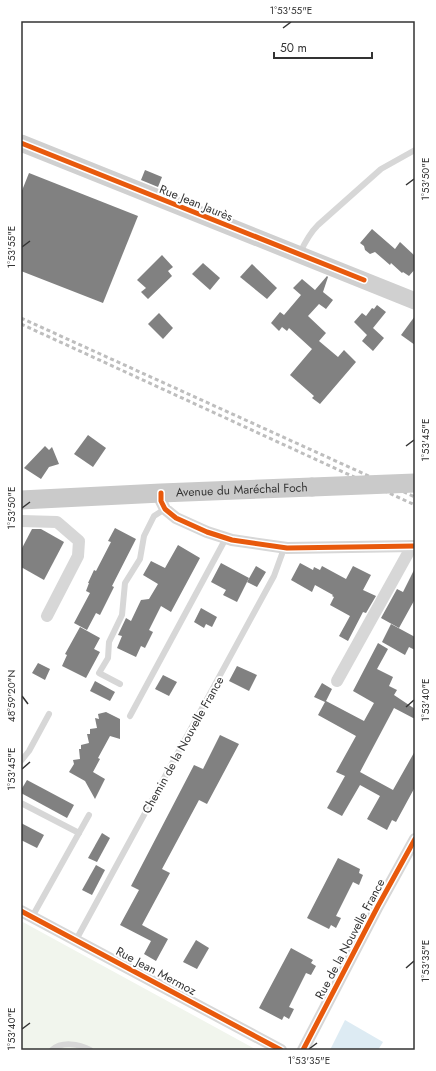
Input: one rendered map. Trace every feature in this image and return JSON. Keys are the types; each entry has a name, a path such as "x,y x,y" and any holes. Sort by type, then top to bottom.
{"main road":[{"name":"Rue Jean Jaurès","path":"21,143 415,301"},
{"name":"Avenue du Maréchal Foch","path":"21,500 163,501 312,487 415,483"}],"street":[{"path":"163,501 176,518 207,532 226,538 255,544 287,548 413,546"},
{"path":"21,521 57,522 79,541 78,556 47,616"},
{"path":"337,681 413,546"},
{"name":"Rue de la Nouvelle France","path":"303,1050 378,906 415,839"},
{"name":"Rue Jean Mermoz","path":"21,911 281,1050"}],"lane":[{"path":"299,255 312,231 324,220 381,169 415,150"},
{"path":"120,684 99,673 108,658 109,642 122,615 125,583 140,559 144,536 163,501"},
{"path":"130,716 226,538"},
{"name":"Chemin de la Nouvelle France","path":"76,940 274,576 282,554 282,547"},
{"path":"21,761 29,751 49,714"},
{"path":"21,803 79,833"},
{"path":"32,917 89,815"},
{"path":"52,1050 61,1044 73,1044 90,1050"}],"shaded area":[{"path":"21,921 257,1050 21,1050"},
{"path":"345,1020 383,1042 378,1050 330,1050"}],"building":[{"path":"145,170 162,177 158,187 141,180"},
{"path":"29,173 138,216 103,303 21,271 21,193"},
{"path":"372,229 395,249 400,242 415,256 415,269 409,276 403,272 402,273 391,263 390,265 375,252 370,254 365,250 364,246 360,243"},
{"path":"162,255 173,267 168,271 172,276 148,299 141,292 146,288 137,280"},
{"path":"203,263 220,278 210,290 192,274"},
{"path":"252,264 277,288 267,299 240,277"},
{"path":"327,276 328,277 323,292 333,300 326,309 319,304 308,316 326,333 319,341 338,357 344,350 356,362 320,404 312,398 314,396 290,375 312,349 289,328 287,331 282,327 279,331 271,323 280,312 284,315 301,295 293,288 302,279 315,290"},
{"path":"377,305 386,312 373,328 384,338 373,351 362,341 367,335 354,322 362,313 366,316 372,308 374,309"},
{"path":"159,313 173,328 163,339 148,324"},
{"path":"415,316 415,345 401,335"},
{"path":"88,435 106,448 93,467 74,454"},
{"path":"45,446 49,450 52,447 59,464 49,467 41,479 24,468"},
{"path":"115,528 136,539 112,586 114,587 100,615 96,613 87,630 74,623 90,593 86,591 88,583 111,542 108,541"},
{"path":"32,529 41,529 64,542 44,580 21,567 21,550"},
{"path":"178,545 200,558 171,612 161,606 149,630 153,632 145,648 141,646 136,657 117,648 122,636 118,635 126,618 131,621 141,600 149,599 158,584 143,575 151,561 165,568"},
{"path":"221,563 249,578 237,602 223,595 226,590 211,582"},
{"path":"300,563 313,570 314,567 320,570 322,566 346,579 353,566 371,575 363,590 376,596 366,613 363,612 348,641 339,636 350,616 330,605 334,597 332,596 333,595 315,585 312,592 291,580"},
{"path":"256,566 266,572 257,587 247,582"},
{"path":"415,568 415,599 399,628 381,618 397,589 403,592"},
{"path":"201,608 217,617 212,627 206,624 204,628 194,622"},
{"path":"391,624 415,637 415,650 409,647 405,655 382,642"},
{"path":"80,627 100,638 94,649 100,652 86,678 62,666 67,655 65,654"},
{"path":"378,643 388,649 377,669 393,677 389,686 397,690 394,695 415,709 415,719 394,708 360,772 393,790 415,751 415,787 396,822 392,820 387,830 367,819 380,796 360,785 342,816 327,808 345,776 336,772 356,736 318,715 325,702 314,697 322,683 332,689 326,701 364,721 374,703 353,691"},
{"path":"38,663 50,669 45,680 32,673"},
{"path":"237,666 257,675 249,691 229,681"},
{"path":"163,675 177,682 169,696 155,689"},
{"path":"95,681 115,692 110,701 90,691"},
{"path":"106,712 120,719 120,739 110,736 98,758 100,759 93,772 105,779 95,799 85,781 69,772 74,764 73,760 80,759 79,749 81,749 81,745 89,743 87,734 90,734 90,729 97,728 95,718 99,719 98,714"},
{"path":"220,735 239,744 207,804 199,800 162,869 170,873 142,925 168,939 156,961 144,954 151,941 120,925 139,890 131,886 194,765 203,769"},
{"path":"27,780 74,805 67,818 21,793 21,790"},
{"path":"21,823 44,835 37,848 21,840"},
{"path":"102,833 110,838 97,862 88,858"},
{"path":"338,858 360,869 359,873 363,875 359,885 353,882 336,916 341,918 336,928 331,925 329,929 307,918"},
{"path":"96,865 105,870 92,895 82,890"},
{"path":"196,940 209,948 197,969 183,962"},
{"path":"291,948 313,960 311,963 316,966 311,975 306,973 289,1007 294,1009 289,1019 284,1016 282,1020 259,1008"}],"railway":[{"path":"21,318 415,497"},
{"path":"21,324 415,505"}],"cycle path":[{"path":"21,143 364,280"},
{"path":"161,493 161,501 165,509 176,518 207,532 232,540 287,548 415,546"},
{"path":"303,1050 378,906 415,839"},
{"path":"21,911 281,1050"}]}
